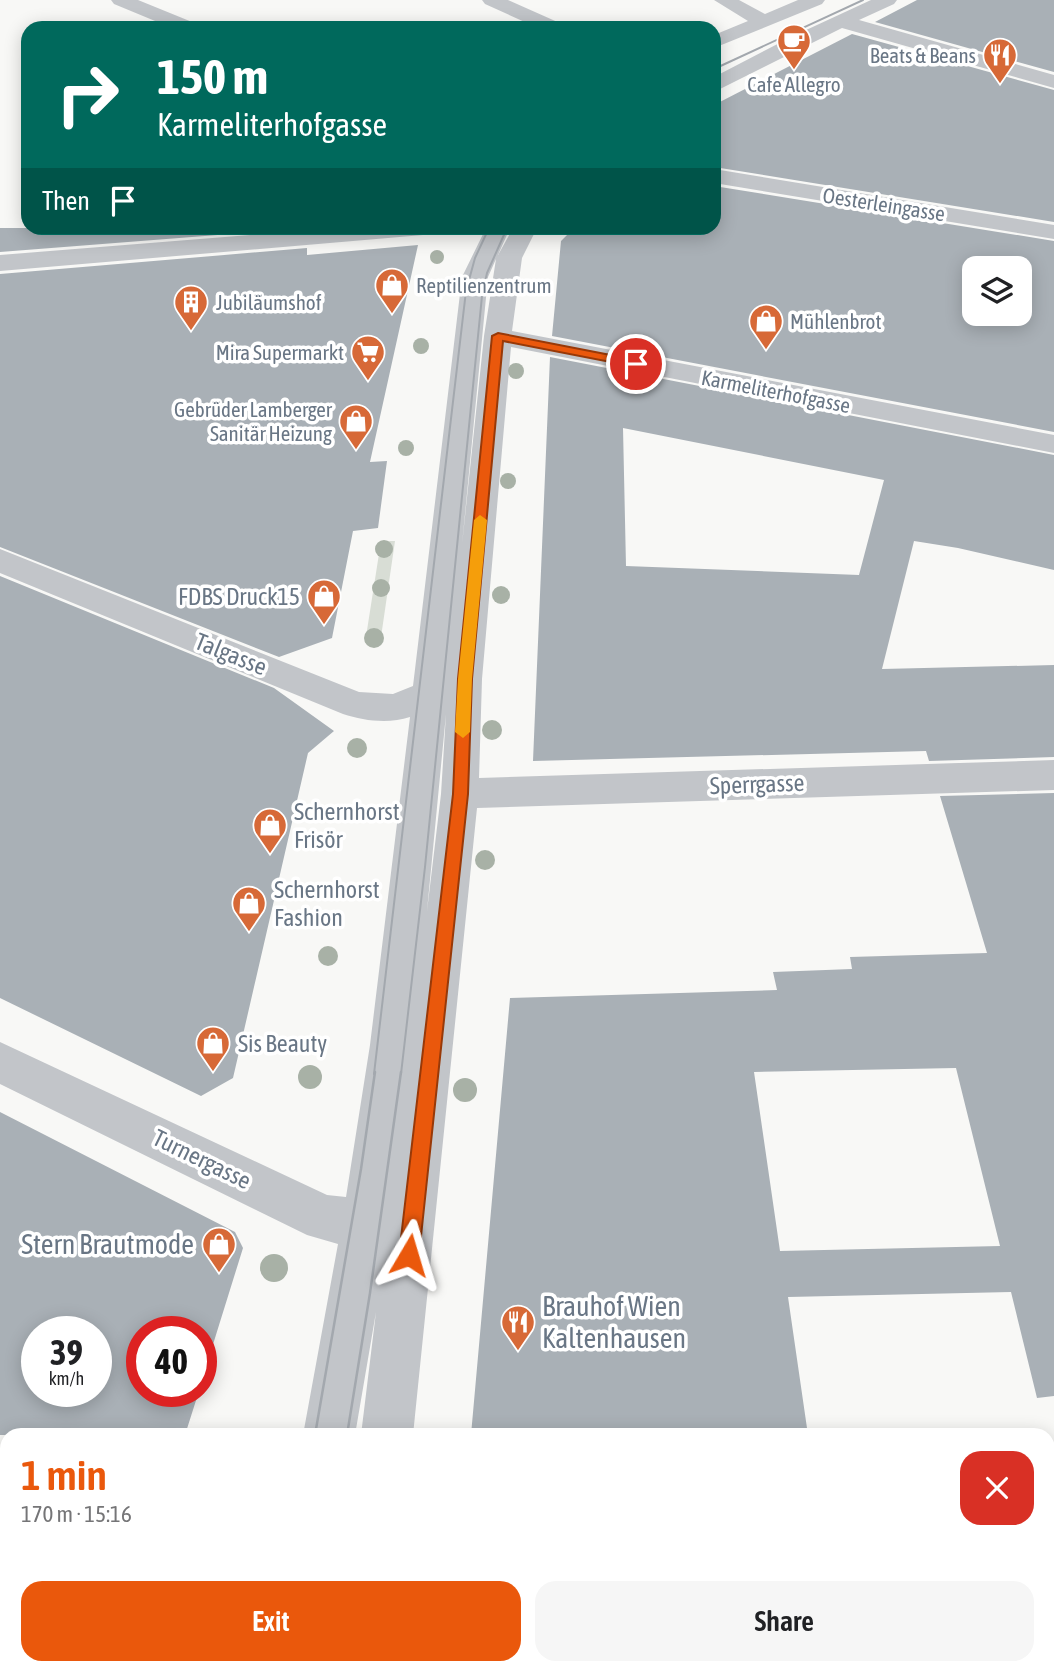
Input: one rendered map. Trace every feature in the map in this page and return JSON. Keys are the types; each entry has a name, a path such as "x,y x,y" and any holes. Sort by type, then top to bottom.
{"street":[{"path":"121,0 173,21"},
{"path":"492,0 539,21"},
{"path":"724,0 764,22"},
{"path":"721,39 815,0"},
{"path":"721,76 854,0"},
{"path":"721,76 887,0"},
{"path":"839,21 1054,82"},
{"name":"Oesterleingasse","path":"721,177 1054,232"},
{"path":"0,263 338,235"},
{"path":"388,1428 460,794 448,686 475,277 495,235"},
{"path":"330,1428 366,1223 448,686 509,258 521,235"},
{"name":"Karmeliterhofgasse","path":"498,336 1054,444"},
{"name":"Talgasse","path":"0,560 356,705 396,708 448,686"},
{"name":"Sperrgasse","path":"460,794 1054,775"},
{"name":"Turnergasse","path":"0,1062 324,1218 412,1229"}],"shaded area":[{"path":"381,541 395,541 380,644 365,643"}],"building":[{"path":"917,0 1054,0 1054,72 875,22"},
{"path":"852,34 1054,90 1054,222 721,168 721,101"},
{"path":"721,187 1054,241 1054,432 552,336 561,241 567,235 721,235"},
{"path":"0,228 21,228 21,235 217,235 0,252"},
{"path":"418,245 370,462 387,461 378,528 353,531 332,638 279,657 0,547 0,274 307,248 307,255"},
{"path":"550,357 1054,455 1054,570 914,541 882,669 1054,665 1054,757 929,761 926,751 533,761","holes":["623,428 884,480 859,575 626,566"]},
{"path":"0,576 274,688 334,731 308,753 233,1078 201,1096 0,998"},
{"path":"1054,793 1054,1396 1037,1398 1011,1292 788,1297 807,1428 472,1428 510,998 777,990 773,972 852,969 850,957 987,953 940,796","holes":["956,1068 1000,1246 780,1251 754,1072"]},
{"path":"0,1112 235,1232 243,1248 217,1332 217,1316 126,1316 126,1407 194,1407 187,1428 0,1428"}],"tram line":[{"path":"721,66 863,0"},
{"path":"374,1074 466,291 475,258 486,235"},
{"path":"401,1074 425,867 482,296 487,273 504,235"},
{"path":"316,1428 375,1072"},
{"path":"348,1428 401,1072"}],"slow traffic":[{"path":"463,732 465,679 480,520"}],"place":[{"name":"Cafe Allegro","path":"794,71"},
{"name":"Beats & Beans","path":"1000,85"},
{"name":"Reptilienzentrum","path":"392,315"},
{"name":"Jubiläumshof","path":"191,332"},
{"name":"Mühlenbrot","path":"766,351"},
{"name":"Mira Supermarkt","path":"368,382"},
{"name":"Gebrüder Lamberger Sanitär Heizung","path":"356,451"},
{"name":"FDBS Druck15","path":"324,626"},
{"name":"Schernhorst Frisör","path":"270,855"},
{"name":"Schernhorst Fashion","path":"249,933"},
{"name":"Sis Beauty","path":"213,1073"},
{"name":"Stern Brautmode","path":"219,1274"},
{"name":"Brauhof Wien Kaltenhausen","path":"518,1352"}],"route":[{"path":"409,1255 460,794 465,679 498,336 636,364"}]}
